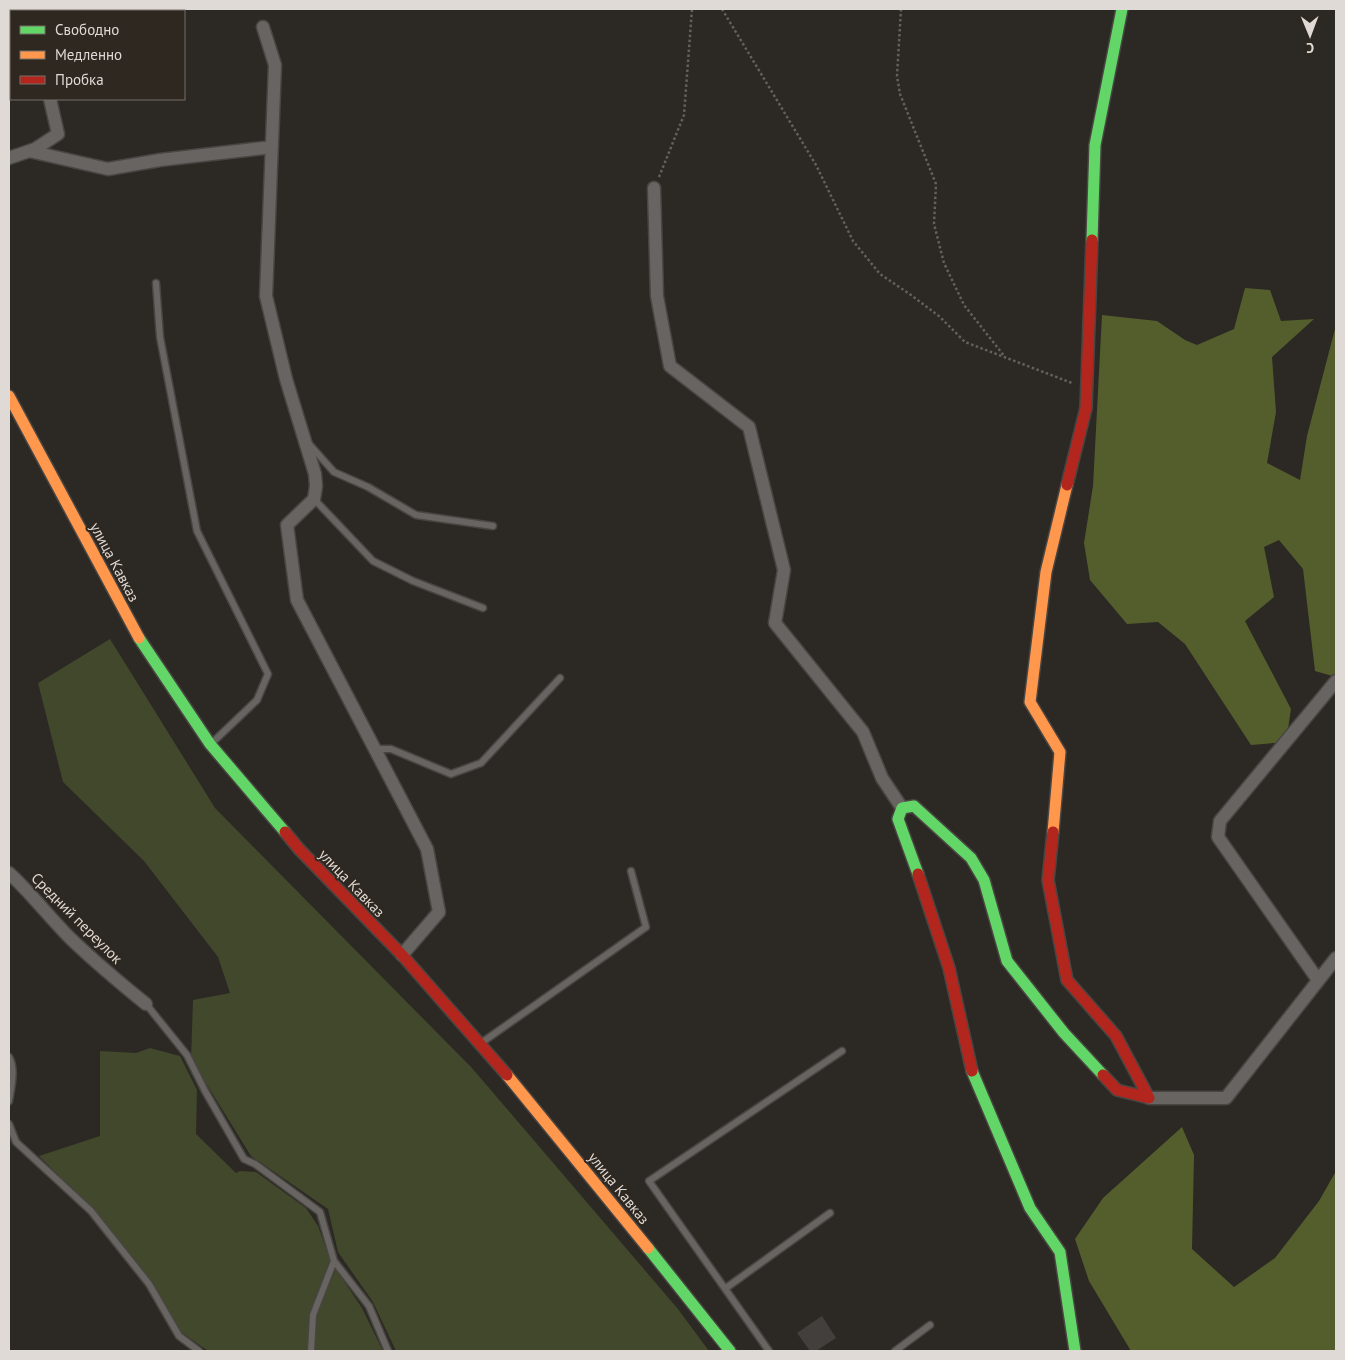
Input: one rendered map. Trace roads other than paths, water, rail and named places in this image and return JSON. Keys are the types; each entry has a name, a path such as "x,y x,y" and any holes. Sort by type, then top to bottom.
{"main road":[{"path":"1122,9 1096,145 1086,408 1046,572 1030,702 1060,752 1048,880 1067,980 1116,1036 1149,1098"},
{"name":"улица Кавказ","path":"9,396 145,649 210,744 299,849 402,955 480,1043 612,1203 730,1351"},
{"path":"1075,1351 1060,1252 1030,1208 973,1074 949,968 898,819 902,808 914,806 970,858 984,880 1007,961 1064,1033 1117,1090 1149,1098"}],"street":[{"path":"264,27 275,65 266,296 286,378 315,474 316,486 314,499 287,525 297,600 427,849 439,912 402,955"},
{"path":"9,158 29,151 58,134 50,100"},
{"path":"29,151 108,169 160,160 272,147"},
{"path":"654,188 657,296 670,366 748,427 784,570 775,623 863,732 882,778 902,808"},
{"path":"1318,980 1218,837 1220,821 1336,681"},
{"name":"Средний переулок","path":"9,873 30,892 69,936 104,969 146,1004"},
{"path":"1149,1098 1226,1098 1336,958"}],"lane":[{"path":"156,283 160,337 197,531 268,674 257,700 210,744"},
{"path":"304,437 334,472 368,487 416,516 493,526"},
{"path":"314,499 373,561 413,581 483,608"},
{"path":"374,750 391,748 451,774 481,763 560,678"},
{"path":"480,1043 646,927 631,870"},
{"path":"146,1004 187,1055 205,1091 244,1159 255,1164 320,1212 334,1262 369,1306 388,1351"},
{"path":"769,1351 649,1181 842,1051"},
{"path":"9,1058 12,1062 12,1086 9,1101"},
{"path":"9,1124 16,1142 91,1211 149,1284 179,1336 200,1351"},
{"path":"726,1288 830,1213"},
{"path":"311,1351 313,1314 334,1262"},
{"path":"895,1351 930,1325"}]}
